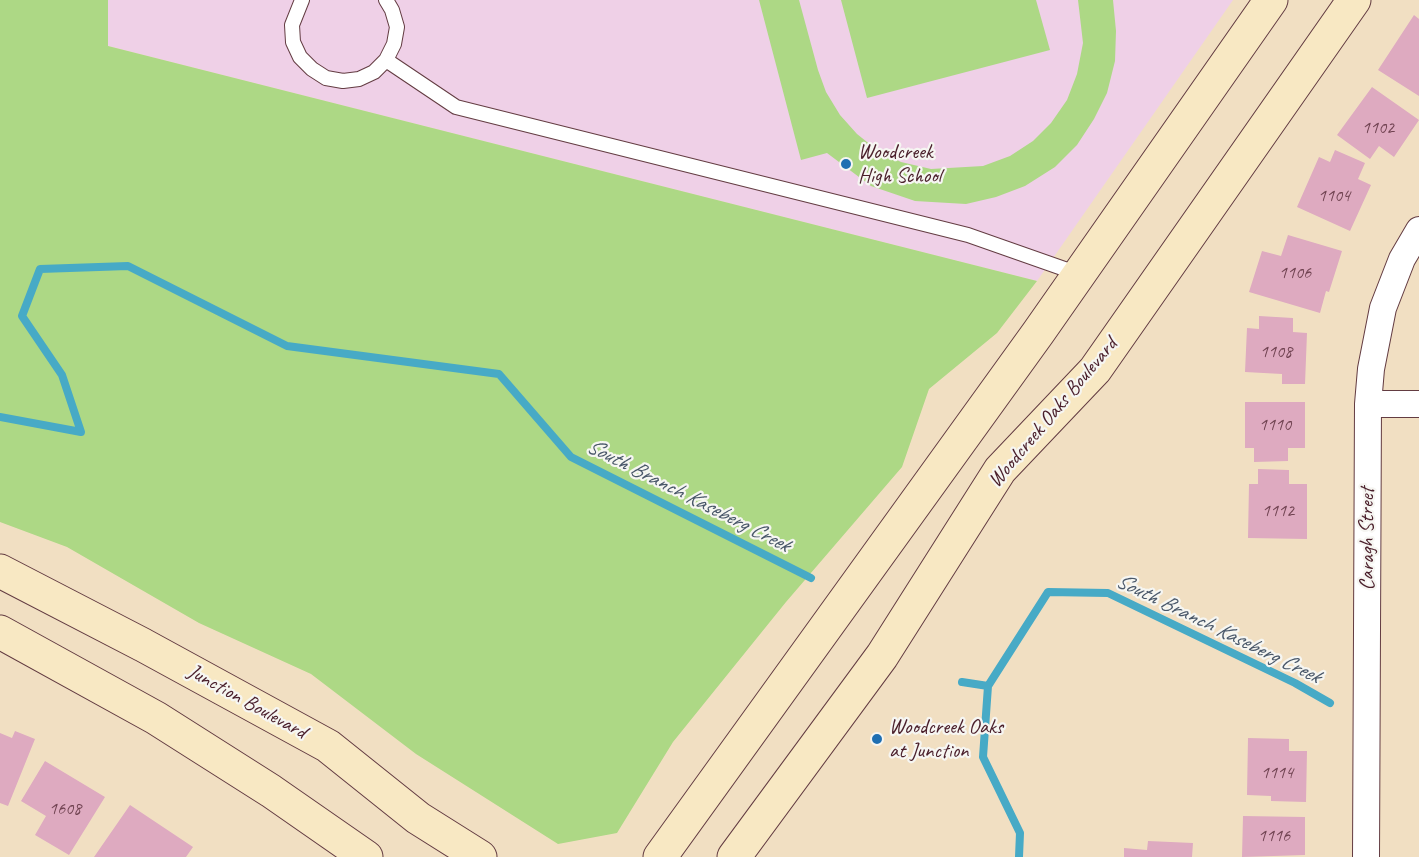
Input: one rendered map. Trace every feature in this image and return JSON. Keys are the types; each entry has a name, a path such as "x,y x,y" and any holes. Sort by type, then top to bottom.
{"main road":[{"path":"660,857 1079,274 1271,0"},
{"name":"Woodcreek Oaks Boulevard","path":"734,857 882,656 1000,470 1095,370 1354,0"},
{"name":"Junction Boulevard","path":"0,571 328,746 418,818 480,857"},
{"path":"0,632 156,718 271,791 366,857"},
{"path":"642,857 683,824"}],"street":[{"name":"Caragh Street","path":"1366,857 1368,404 1371,369 1383,308 1402,259 1419,230"},
{"path":"1368,404 1419,404"}],"lane":[{"path":"302,0 292,25 293,42 300,57 326,78 343,81 359,79 374,72 386,60 394,44 396,27 393,10 386,0"},
{"path":"386,60 456,107 968,235 1079,274"}],"shaded area":[{"name":"Woodcreek High School","path":"108,0 1233,0 1037,281 108,46"}],"green space":[{"path":"0,0 108,0 108,46 1037,281 997,333 929,389 902,467 786,602 673,742 617,833 558,844 416,754 311,674 199,623 67,547 0,522"},
{"path":"759,0 799,0 818,70 826,92 840,115 857,134 877,150 901,162 931,169 983,166 1010,156 1033,141 1051,123 1067,100 1077,74 1083,43 1078,0 1113,0 1116,31 1115,61 1107,93 1094,119 1077,145 1055,167 1025,186 996,197 966,204 915,201 871,186 827,153 801,160"},
{"path":"841,0 1036,0 1050,50 867,98"}],"building":[{"path":"1414,15 1419,19 1419,96 1378,70"},
{"path":"1372,87 1419,120 1394,157 1379,146 1370,159 1337,135"},
{"path":"1335,150 1365,163 1358,179 1371,185 1350,231 1297,207 1319,157 1330,162"},
{"path":"1288,235 1342,251 1320,313 1249,292 1262,251 1281,256"},
{"path":"1259,316 1293,318 1293,332 1307,333 1305,384 1282,384 1282,374 1245,372 1247,328 1259,329"},
{"path":"1245,402 1305,402 1305,448 1288,448 1288,461 1254,462 1254,448 1245,448"},
{"path":"1258,469 1289,470 1289,484 1307,484 1307,539 1248,538 1249,484 1258,484"},
{"path":"15,731 35,739 8,806 0,803 0,733 12,738"},
{"path":"1248,738 1289,739 1289,751 1307,751 1306,802 1271,801 1271,796 1247,795"},
{"path":"45,761 105,797 69,855 35,835 46,816 21,801"},
{"path":"130,805 193,847 186,857 94,857"},
{"path":"1243,816 1305,817 1305,855 1242,857"},
{"path":"1148,841 1193,843 1192,857 1124,857 1124,848 1147,850"}],"waterway":[{"name":"South Branch Kaseberg Creek","path":"0,417 81,432 62,375 22,316 40,269 128,266 287,346 499,374 571,457 811,578"},
{"name":"South Branch Kaseberg Creek","path":"962,682 988,686 1048,592 1108,593 1295,683 1330,703"},
{"path":"988,686 983,757 1020,833 1019,857"}],"place":[{"name":"Woodcreek High School","path":"846,164"},
{"name":"Woodcreek Oaks at Junction","path":"877,739"}]}
